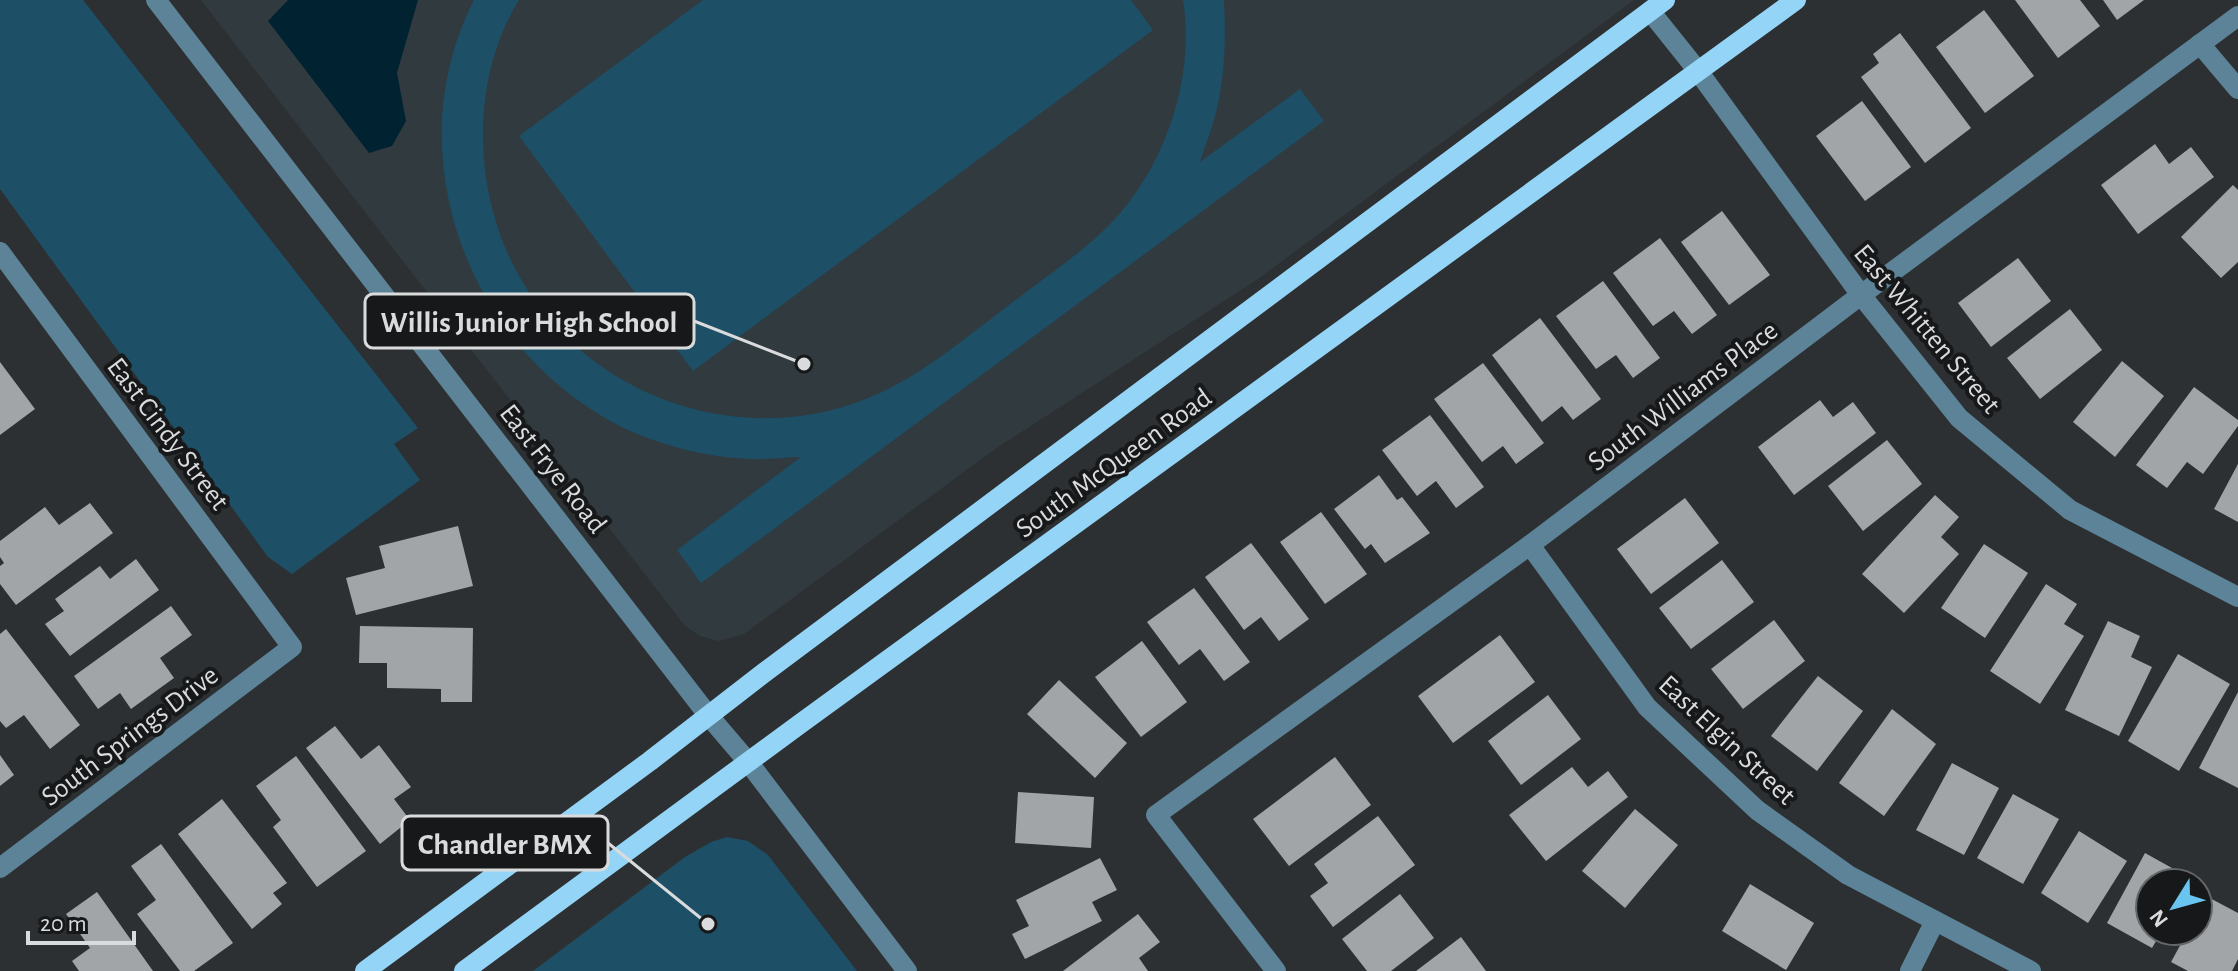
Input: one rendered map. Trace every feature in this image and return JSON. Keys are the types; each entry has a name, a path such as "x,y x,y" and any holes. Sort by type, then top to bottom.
{"main road":[{"name":"South McQueen Road","path":"464,971 1796,0"},
{"name":"South McQueen Road","path":"365,971 1657,6"}],"street":[{"name":"East Frye Road","path":"156,0 907,971"},
{"name":"East Whitten Street","path":"1657,6 1698,71 1861,295 1959,418 2070,510 2238,597"},
{"name":"South Williams Place","path":"1276,971 1156,815 1530,545 2238,16"},
{"path":"2200,44 2238,89"},
{"name":"East Cindy Street","path":"0,252 292,647"},
{"name":"East Elgin Street","path":"1530,545 1647,707 1757,810 1848,875 2031,971"},
{"name":"South Springs Drive","path":"0,868 292,647"},
{"path":"1910,971 1935,921"}],"shaded area":[{"path":"0,0 83,0 418,428 394,444 420,480 292,574 268,557 0,189"},
{"path":"201,0 1634,0 1258,279 995,449 744,634 718,641 700,636 685,626"},
{"path":"288,0 418,0 397,73 406,121 392,146 369,153 268,21"},
{"path":"474,0 519,0 495,52 484,108 483,137 489,195 496,222 519,275 551,321 592,359 639,388 691,408 745,417 802,416 879,394 956,346 1102,232 1142,184 1170,126 1184,63 1186,31 1183,0 1224,0 1223,75 1214,120 1200,162 1300,89 1324,121 701,583 677,550 801,457 743,459 711,455 664,444 635,433 578,401 530,358 492,307 463,250 446,189 442,125 451,62"},
{"path":"703,0 1131,0 1153,30 693,371 519,136"},
{"path":"727,837 748,841 768,855 857,971 533,971 685,857"}],"building":[{"path":"2015,0 2080,0 2100,26 2058,58"},
{"path":"2103,0 2144,0 2117,20"},
{"path":"1984,10 2034,76 1985,113 1936,47"},
{"path":"1900,33 1971,128 1925,163 1861,77 1879,63 1873,54"},
{"path":"1862,101 1911,167 1865,201 1816,136"},
{"path":"2155,144 2169,164 2191,147 2214,177 2138,234 2101,185"},
{"path":"2233,185 2238,190 2238,262 2221,278 2181,237"},
{"path":"1722,211 1770,275 1729,305 1681,242"},
{"path":"1660,238 1717,315 1692,334 1674,311 1653,326 1613,273"},
{"path":"2018,258 2051,301 1991,347 1958,303"},
{"path":"1603,281 1660,358 1633,378 1616,355 1596,369 1556,316"},
{"path":"2070,309 2102,350 2040,399 2007,358"},
{"path":"1540,318 1601,399 1573,420 1562,406 1542,422 1492,355"},
{"path":"2122,361 2164,396 2115,457 2073,422"},
{"path":"0,362 35,409 0,435"},
{"path":"1483,363 1544,443 1516,464 1503,446 1482,462 1434,399"},
{"path":"2194,387 2238,420 2238,426 2203,474 2187,462 2167,488 2136,465"},
{"path":"1820,400 1833,417 1853,402 1876,433 1794,495 1758,447"},
{"path":"1430,415 1484,487 1456,508 1436,481 1417,496 1382,450"},
{"path":"1887,440 1922,484 1863,531 1828,486"},
{"path":"2238,464 2238,522 2214,509"},
{"path":"1379,475 1397,500 1402,497 1430,533 1385,563 1371,544 1365,549 1334,509"},
{"path":"1935,495 1959,517 1941,537 1959,554 1904,613 1862,574"},
{"path":"1685,498 1719,543 1651,594 1617,549"},
{"path":"90,503 113,533 16,605 0,584 0,566 4,563 0,557 0,541 45,507 59,525"},
{"path":"1321,512 1367,574 1325,604 1280,542"},
{"path":"458,526 473,586 356,615 346,578 385,568 379,546"},
{"path":"1251,543 1309,619 1279,641 1261,617 1244,630 1205,577"},
{"path":"1984,544 2028,573 1985,638 1941,608"},
{"path":"136,559 159,590 70,656 45,624 64,611 55,599 100,566 110,579"},
{"path":"1722,560 1754,602 1691,649 1659,608"},
{"path":"2046,584 2077,604 2064,624 2084,636 2040,704 1990,671"},
{"path":"1194,588 1250,662 1224,681 1200,649 1179,665 1147,622"},
{"path":"171,606 192,635 160,658 174,678 131,709 120,693 98,709 74,676"},
{"path":"1774,620 1805,661 1743,709 1711,669"},
{"path":"2108,621 2140,636 2131,657 2152,667 2119,736 2065,710"},
{"path":"360,626 473,628 472,702 441,702 441,689 387,688 387,663 359,663"},
{"path":"6,629 80,725 50,749 24,715 6,728 0,721 0,634"},
{"path":"1500,635 1535,682 1453,743 1418,696"},
{"path":"1142,641 1187,702 1141,737 1095,677"},
{"path":"2178,654 2230,684 2179,771 2128,741"},
{"path":"1818,676 1863,711 1817,771 1771,736"},
{"path":"1059,680 1127,743 1095,778 1027,714"},
{"path":"2238,692 2238,788 2199,768"},
{"path":"1548,695 1581,739 1521,785 1488,741"},
{"path":"1892,709 1936,744 1884,816 1839,783"},
{"path":"335,726 361,759 379,745 411,787 394,799 410,820 380,844 306,748"},
{"path":"0,755 14,775 0,786"},
{"path":"296,756 366,851 317,887 273,827 281,820 256,786"},
{"path":"1335,757 1371,805 1289,866 1253,819"},
{"path":"1952,763 1999,788 1964,855 1916,830"},
{"path":"1572,767 1588,787 1608,771 1628,797 1546,861 1509,815"},
{"path":"1018,792 1094,797 1091,848 1015,843"},
{"path":"2013,794 2059,819 2023,884 1977,858"},
{"path":"222,799 287,883 273,893 282,904 252,929 178,834"},
{"path":"1635,809 1678,845 1625,908 1582,871"},
{"path":"1378,816 1415,865 1333,927 1310,896 1328,883 1314,864"},
{"path":"2079,831 2127,861 2088,923 2041,893"},
{"path":"161,844 233,943 194,971 180,971 137,914 156,900 131,866"},
{"path":"2145,853 2170,867 2137,867"},
{"path":"1100,858 1117,890 1092,902 1102,921 1025,959 1012,934 1029,926 1016,900"},
{"path":"2134,873 2134,938 2107,923"},
{"path":"1750,884 1814,923 1786,970 1722,931"},
{"path":"97,892 153,971 79,971 72,961 90,948 66,914"},
{"path":"1400,894 1434,938 1391,971 1367,971 1342,939"},
{"path":"2214,900 2238,913 2238,959 2232,971 2188,971 2171,962 2179,947 2214,947"},
{"path":"1138,914 1160,942 1139,958 1148,971 1063,971"},
{"path":"1461,937 1486,971 1416,971"}],"place":[{"name":"Willis Junior High School","path":"804,364"},
{"name":"Chandler BMX","path":"708,924"}]}
